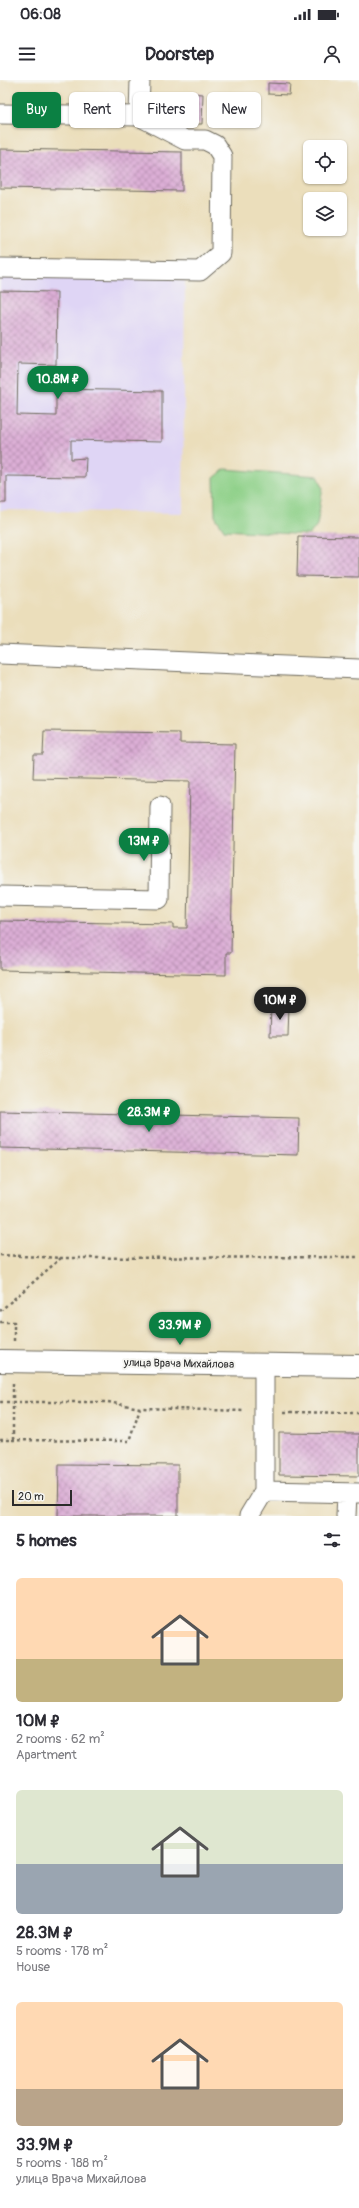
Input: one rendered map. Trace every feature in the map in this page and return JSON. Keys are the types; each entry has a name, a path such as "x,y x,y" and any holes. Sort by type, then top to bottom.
{"main road":[{"name":"улица Врача Михайлова","path":"0,1361 359,1366"}],"lane":[{"path":"140,80 140,92"},
{"path":"0,114 133,116"},
{"path":"0,268 200,271 221,253 222,156 215,145 205,140 185,140 162,128"},
{"path":"0,654 359,669"},
{"path":"0,896 159,899 160,806"},
{"path":"248,1516 264,1491 264,1364"},
{"path":"264,1491 353,1493 346,1516"}],"path":[{"path":"0,1255 62,1258 359,1257"},
{"path":"0,1311 62,1258"},
{"path":"0,1322 14,1322"},
{"path":"12,1401 12,1440"},
{"path":"0,1402 108,1402 140,1408 359,1413"},
{"path":"0,1440 129,1442 140,1408"}],"shaded area":[{"path":"0,269 185,272 183,513 0,510"}],"green space":[{"path":"225,469 318,476 323,487 317,525 309,535 224,530 215,516 214,478"}],"building":[{"path":"268,83 290,84 289,95 268,94"},
{"path":"199,94 203,94 202,124 199,124"},
{"path":"0,149 182,152 182,191 0,188"},
{"path":"0,291 57,292 56,365 18,364 17,415 56,416 56,389 162,391 162,442 71,440 71,459 86,458 85,477 6,476 6,503 0,503"},
{"path":"298,536 359,537 359,577 297,576"},
{"path":"44,731 180,733 180,743 235,744 231,953 226,953 226,975 0,970 0,921 173,924 173,928 187,928 190,781 33,778 34,755 43,755"},
{"path":"271,1006 289,1006 288,1036 270,1036"},
{"path":"0,1111 299,1118 298,1155 0,1148"},
{"path":"279,1433 359,1434 359,1476 279,1475"},
{"path":"59,1464 178,1465 178,1516 58,1516"}]}
